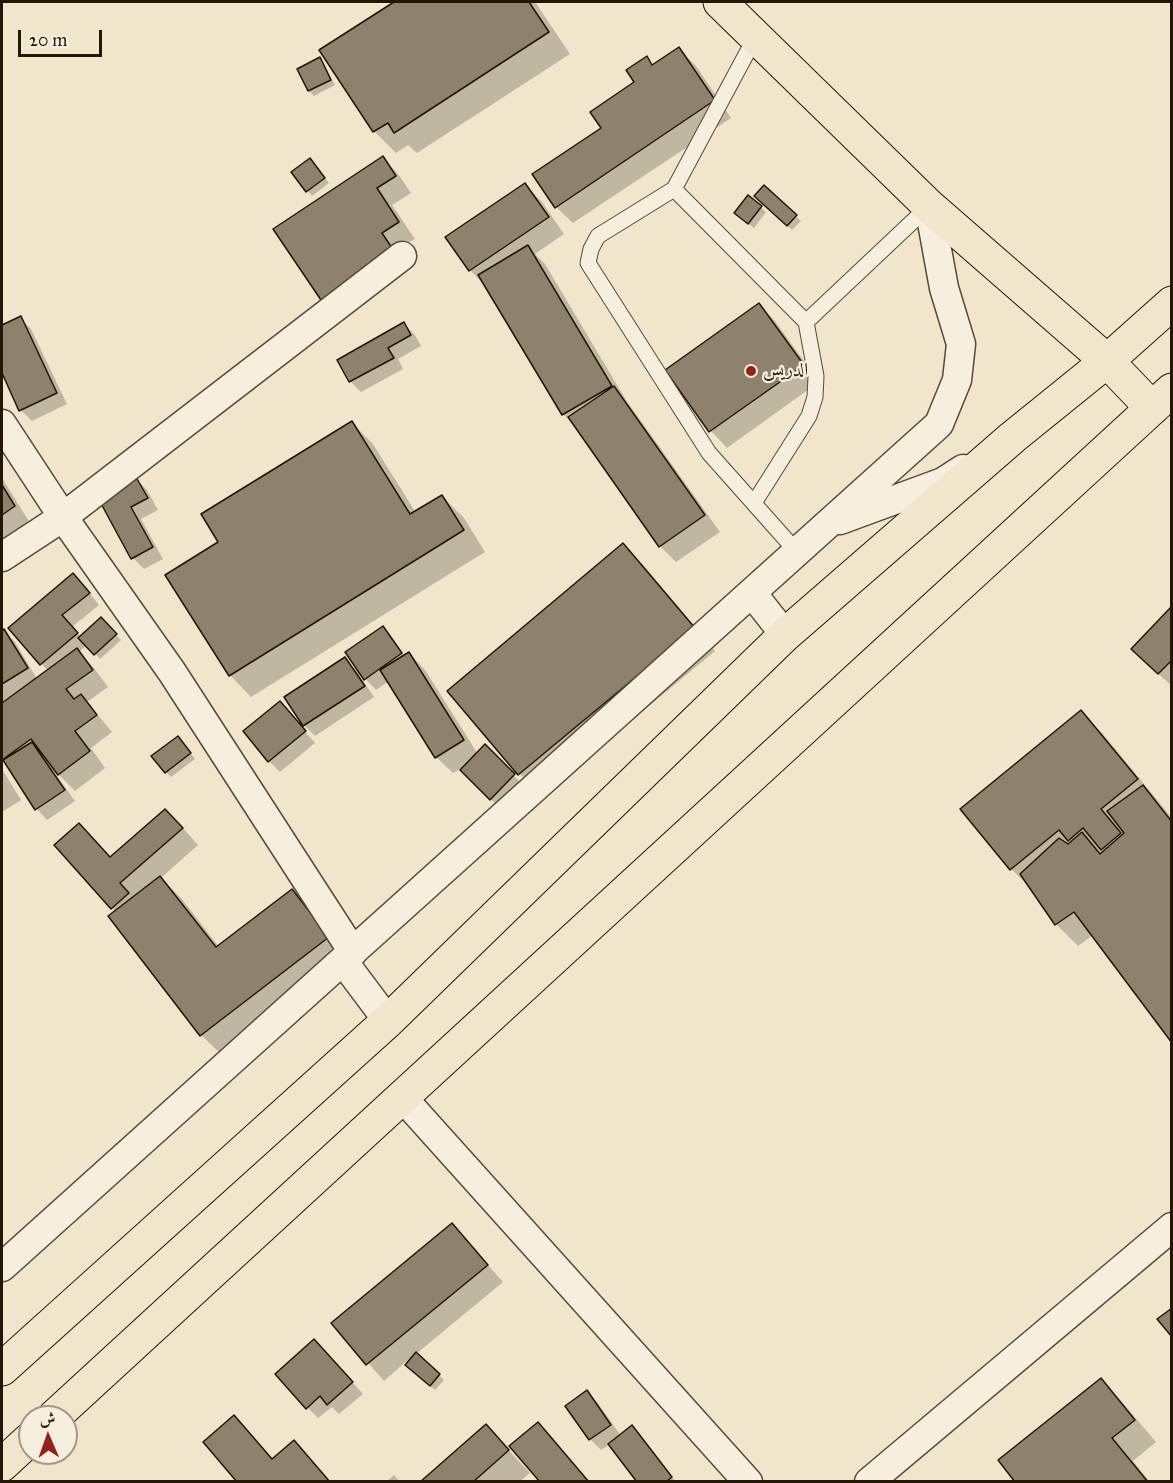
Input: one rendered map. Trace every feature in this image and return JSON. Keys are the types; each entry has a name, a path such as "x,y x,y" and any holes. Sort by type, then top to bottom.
{"main road":[{"path":"67,1405 402,1097 1165,407 1107,361 929,206 720,2"},
{"path":"2,1369 388,1021 785,635 1013,437 1107,361 1172,303"},
{"path":"2,1465 18,1450"}],"street":[{"path":"2,1267 939,424 957,380 961,344 944,288 929,206"},
{"path":"2,557 63,517 402,256"},
{"path":"2,424 63,517 172,672 388,1021"},
{"path":"829,524 889,504 943,482 1013,437"},
{"path":"752,593 785,635"},
{"path":"402,1097 747,1482"},
{"path":"869,1482 1172,1227"}],"lane":[{"path":"756,36 674,189 598,236 591,249 588,263 709,453 797,552"},
{"path":"674,189 806,322 816,376 815,397 809,416 754,503"},
{"path":"806,322 929,206"}],"building":[{"path":"394,2 529,2 549,32 394,133 388,123 373,132 319,50"},
{"path":"679,47 715,100 555,208 532,174 601,128 590,112 634,82 626,70 647,56 652,65"},
{"path":"320,57 331,80 308,91 297,69"},
{"path":"383,156 396,176 377,188 399,222 382,233 394,251 321,300 273,229"},
{"path":"310,158 325,178 306,192 291,172"},
{"path":"525,183 549,217 469,271 445,237"},
{"path":"764,185 797,215 787,226 754,196"},
{"path":"748,195 762,206 748,224 734,213"},
{"path":"528,245 612,386 562,415 478,275"},
{"path":"759,303 804,365 709,432 665,370"},
{"path":"21,316 57,393 19,411 2,373 2,325"},
{"path":"404,322 411,335 388,348 394,358 349,382 337,360"},
{"path":"614,386 705,515 659,547 568,417"},
{"path":"352,421 410,514 442,495 464,530 229,676 165,575 218,542 201,514"},
{"path":"136,477 148,498 131,507 153,547 131,559 98,498"},
{"path":"2,485 15,506 2,515"},
{"path":"623,543 695,628 518,775 447,691"},
{"path":"73,573 90,593 62,615 78,633 40,665 8,628"},
{"path":"1172,606 1172,660 1158,674 1131,649"},
{"path":"101,617 117,634 94,655 78,638"},
{"path":"383,626 402,653 364,680 345,652"},
{"path":"4,629 28,668 2,684 2,631"},
{"path":"77,648 93,670 66,689 74,699 81,694 97,715 75,731 90,751 58,775 31,739 2,760 2,703"},
{"path":"409,652 464,740 435,758 380,670"},
{"path":"345,657 365,686 303,726 284,697"},
{"path":"280,701 306,731 268,762 243,731"},
{"path":"1081,710 1138,779 1101,809 1121,833 1101,850 1083,828 1068,841 1059,830 1010,870 960,809"},
{"path":"178,736 191,753 165,773 151,756"},
{"path":"32,742 65,790 35,810 3,760"},
{"path":"485,744 515,774 490,800 460,770"},
{"path":"1143,785 1172,822 1172,1043 1074,912 1055,925 1020,874 1059,838 1068,844 1082,832 1100,854 1124,833 1107,811"},
{"path":"165,809 183,828 120,883 129,893 111,909 54,845 79,823 110,857"},
{"path":"160,876 216,947 292,889 329,937 200,1036 108,916"},
{"path":"452,1223 488,1265 366,1365 331,1323"},
{"path":"1172,1308 1172,1337 1157,1319"},
{"path":"314,1339 353,1382 327,1405 320,1396 306,1409 275,1374"},
{"path":"416,1352 440,1374 430,1386 405,1365"},
{"path":"1101,1378 1135,1420 1112,1438 1148,1482 1015,1482 998,1460"},
{"path":"587,1390 611,1425 589,1440 565,1406"},
{"path":"234,1415 272,1459 294,1440 330,1482 237,1482 203,1442"},
{"path":"538,1422 589,1482 540,1482 509,1446"},
{"path":"486,1424 509,1450 473,1482 420,1482"},
{"path":"632,1425 672,1477 666,1482 637,1482 608,1444"}],"place":[{"name":"الدريس","path":"751,371"}]}
